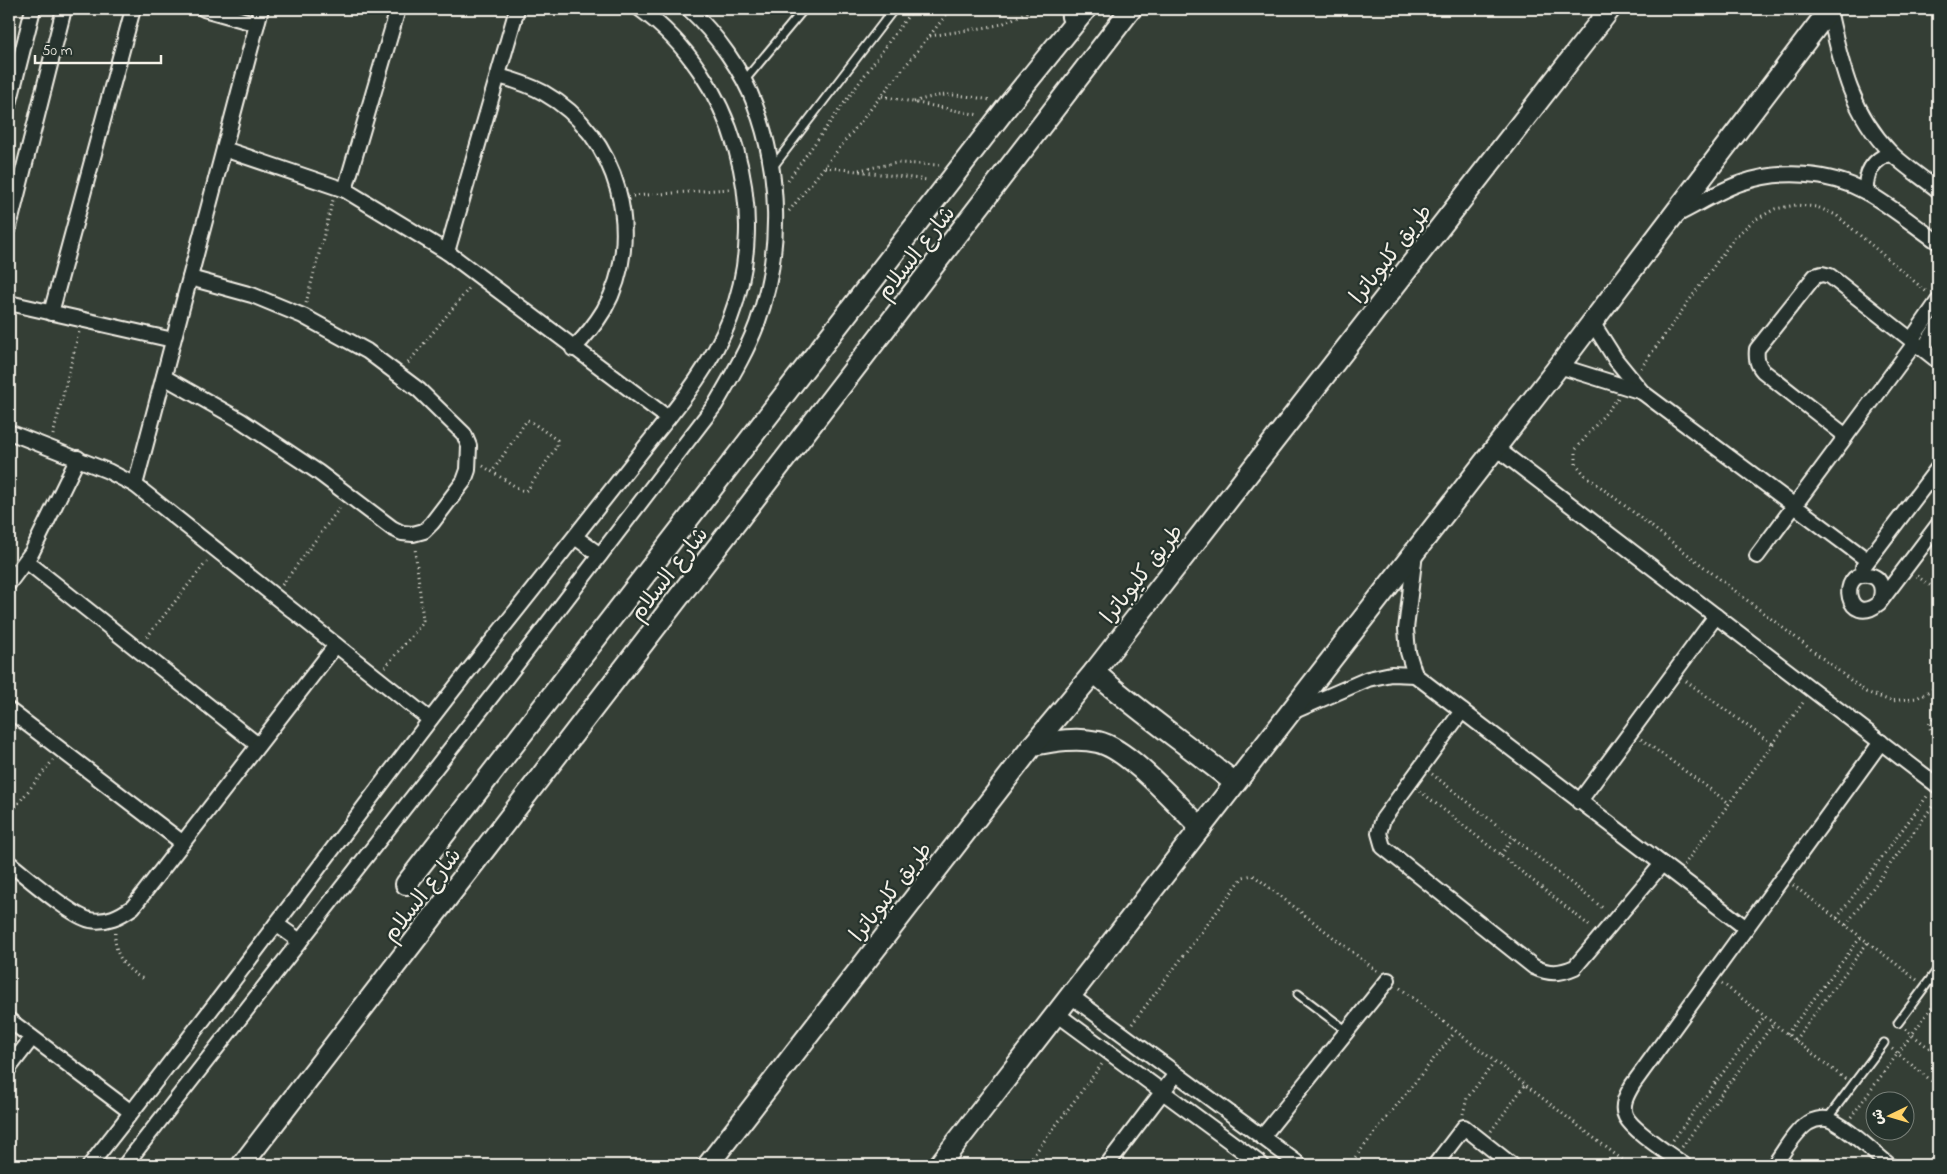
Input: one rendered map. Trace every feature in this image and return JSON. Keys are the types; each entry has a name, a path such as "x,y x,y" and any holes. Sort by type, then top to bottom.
{"main road":[{"name":"شارع السلام","path":"406,884 955,175 1004,111 1071,17 1086,9"},
{"name":"شارع السلام","path":"242,1165 1132,9"},
{"name":"طريق كليوباترا","path":"708,1165 1610,9"},
{"path":"939,1165 1592,322 1830,9"},
{"path":"1094,672 1120,695 1184,742 1235,783"},
{"path":"1034,745 1070,739 1100,742 1115,749 1132,761 1200,828"},
{"path":"725,1144 728,1165"}],"street":[{"path":"10,95 33,9"},
{"path":"9,226 11,208 64,9"},
{"path":"51,313 133,9"},
{"path":"204,9 257,24"},
{"path":"135,485 261,9"},
{"path":"341,189 398,9"},
{"path":"446,252 517,9"},
{"path":"90,1165 276,924 429,719 668,418 713,355 730,318 742,278 747,237 745,187 739,155 725,116 706,80 681,46 640,9"},
{"path":"125,1165 715,405 738,365 757,324 769,280 775,229 775,199 768,146 755,103 732,60 702,21 689,9"},
{"path":"1830,9 1839,57 1854,98 1868,124 1891,153 1938,190"},
{"path":"498,76 522,83 544,93 565,107 583,124 598,144 610,166 620,197 624,214 624,239 621,263 614,287 604,310 590,331 573,349"},
{"path":"224,149 341,189 446,252 573,349 668,418"},
{"path":"1866,192 1867,175 1870,167 1876,161 1891,153"},
{"path":"1672,217 1741,183 1778,175 1796,174 1832,179 1866,192 1938,242"},
{"path":"1846,436 1763,371 1758,365 1756,357 1757,349 1809,281 1815,276 1822,274 1830,276 1938,361"},
{"path":"164,377 240,420 349,495 392,528 402,533 413,534 424,530 432,523 464,481 468,470 470,458 464,434 418,390 367,351 303,316 252,295 190,278"},
{"path":"1758,556 1916,344 1938,301"},
{"path":"9,303 174,340"},
{"path":"1592,322 1630,383 1868,560"},
{"path":"1916,344 1938,326"},
{"path":"1558,366 1630,383"},
{"path":"9,432 108,470 135,485 429,719"},
{"path":"1495,447 1937,785"},
{"path":"9,583 26,561 39,538 78,458"},
{"path":"1938,468 1852,582 1848,590 1849,599 1855,606 1863,610 1872,608 1879,603 1938,525"},
{"path":"575,537 600,555"},
{"path":"1414,675 1408,652 1406,630 1415,550"},
{"path":"26,561 258,745"},
{"path":"1852,582 1859,576 1868,575 1876,578 1882,585 1879,603"},
{"path":"1580,802 1716,616"},
{"path":"9,862 76,914 90,920 106,920 120,916 133,906 336,645"},
{"path":"1289,714 1368,679 1391,674 1414,675 1746,928"},
{"path":"9,710 183,843"},
{"path":"1462,711 1383,818 1379,833 1383,847 1394,857 1534,967 1547,973 1562,973 1575,967 1662,864"},
{"path":"1674,1158 1638,1130 1626,1117 1624,1099 1881,742"},
{"path":"276,924 300,941"},
{"path":"1262,1137 1388,980"},
{"path":"1071,996 1300,1165"},
{"path":"1057,1014 1262,1165"},
{"path":"9,1020 132,1112"},
{"path":"9,1068 32,1038"},
{"path":"1111,1164 1176,1074"},
{"path":"1774,1165 1799,1131 1807,1124 1827,1119 1843,1128 1889,1165"},
{"path":"1435,1165 1464,1127 1512,1165"}],"lane":[{"path":"744,82 804,9"},
{"path":"771,169 894,9"},
{"path":"1898,1023 1938,969"},
{"path":"1298,994 1347,1031"},
{"path":"1827,1119 1884,1043"}],"path":[{"path":"775,199 913,9"},
{"path":"775,229 951,9"},
{"path":"930,36 1002,24 1034,9"},
{"path":"913,102 946,94 1004,111"},
{"path":"882,96 913,102 1004,111"},
{"path":"856,171 897,163 914,162 955,175"},
{"path":"824,167 856,171 955,175"},
{"path":"620,197 745,187"},
{"path":"303,316 341,189"},
{"path":"1938,301 1836,214 1803,205 1775,209 1753,221 1734,238 1630,383 1576,449 1576,464 1585,475 1866,692 1891,701 1917,698 1938,686"},
{"path":"398,374 479,277"},
{"path":"50,448 83,320"},
{"path":"470,458 492,472 522,490 527,491 557,446 557,440 527,420 492,472"},
{"path":"274,595 349,495"},
{"path":"377,678 421,625 423,620 413,534"},
{"path":"137,649 216,550"},
{"path":"1906,568 1938,592"},
{"path":"1674,672 1772,744"},
{"path":"1676,876 1812,690"},
{"path":"1938,711 1929,725 1931,731 1938,738"},
{"path":"1631,731 1730,803"},
{"path":"9,815 62,750"},
{"path":"1422,766 1616,919"},
{"path":"1409,783 1602,935"},
{"path":"1837,918 1937,785"},
{"path":"1846,925 1938,798"},
{"path":"1501,855 1513,838"},
{"path":"1783,877 1926,986"},
{"path":"120,916 115,940 117,953 123,964 132,973 144,979"},
{"path":"1787,1034 1861,936"},
{"path":"1795,1040 1868,942"},
{"path":"1712,975 1852,1085"},
{"path":"1843,1128 1938,999"},
{"path":"1674,1158 1765,1016"},
{"path":"1674,1158 1774,1023"},
{"path":"1898,1023 1938,1055"},
{"path":"1349,1165 1455,1032"},
{"path":"1884,1043 1938,1086"},
{"path":"1026,1165 1110,1053"},
{"path":"1464,1127 1464,1107 1467,1098 1494,1062"},
{"path":"1483,1142 1525,1085"}]}
